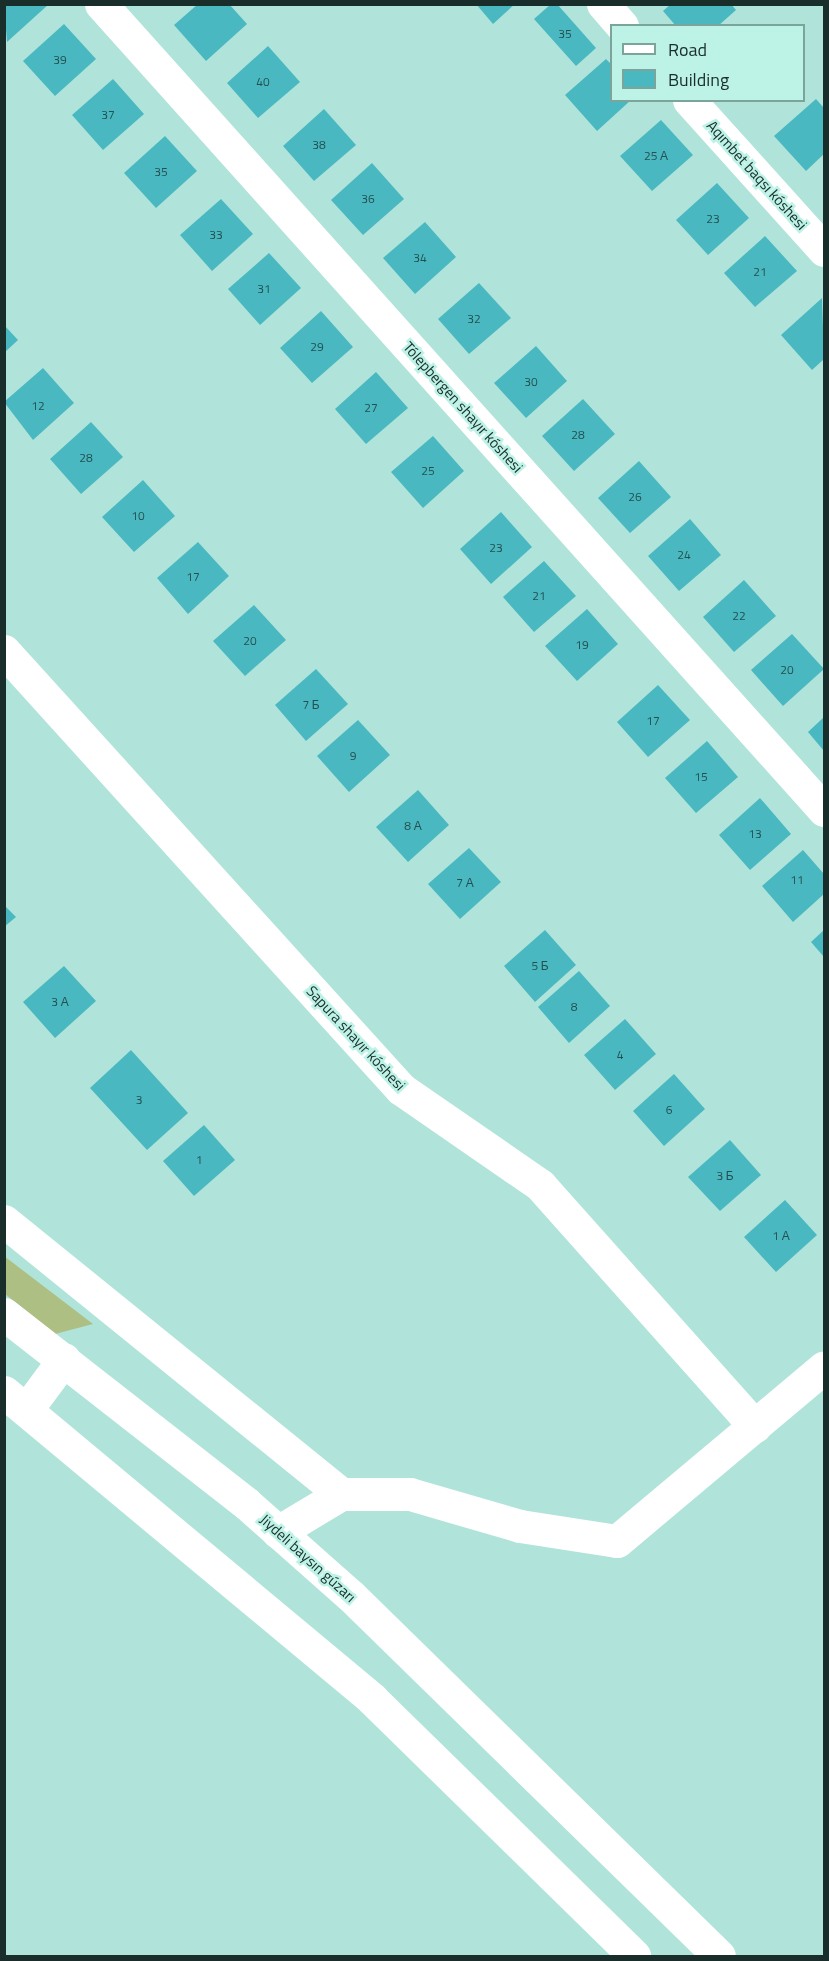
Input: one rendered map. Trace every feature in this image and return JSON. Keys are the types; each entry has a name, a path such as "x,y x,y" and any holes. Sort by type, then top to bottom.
{"street":[{"name":"Tólepbergen shayır kóshesi","path":"101,4 825,810"},
{"path":"603,4 620,24"},
{"name":"Aqımbet baqsı kóshesi","path":"691,102 825,250"},
{"name":"Sapura shayır kóshesi","path":"4,651 401,1089 540,1185 755,1426"},
{"path":"4,1221 341,1494"},
{"name":"Jiydeli baysın gúzarı","path":"4,1314 64,1359 278,1532 590,1827 719,1956"},
{"path":"64,1359 16,1401 297,1632 555,1874 634,1956"},
{"path":"278,1532 341,1494 410,1494 520,1526 617,1541 825,1367"}],"green space":[{"path":"4,1256 93,1324 55,1334 5,1294"}],"building":[{"path":"4,4 49,4 7,42"},
{"path":"198,4 229,4 247,24 206,61 174,25"},
{"path":"476,4 515,4 493,24"},
{"path":"551,4 557,4 596,48 576,66 534,19"},
{"path":"671,4 731,4 736,10 720,24 674,24 663,11"},
{"path":"64,24 96,59 55,96 23,61"},
{"path":"268,46 300,82 258,118 227,83"},
{"path":"606,59 610,63 610,102 629,102 597,131 565,95"},
{"path":"113,79 144,114 103,150 72,115"},
{"path":"816,99 824,108 824,154 806,171 774,136"},
{"path":"324,109 356,145 314,181 283,146"},
{"path":"661,120 693,155 652,191 620,156"},
{"path":"165,136 197,171 156,208 124,173"},
{"path":"372,163 404,199 363,235 331,200"},
{"path":"717,183 749,218 708,255 676,220"},
{"path":"221,199 253,234 212,271 180,235"},
{"path":"425,222 456,257 415,294 383,258"},
{"path":"765,236 797,271 755,307 724,273"},
{"path":"269,253 301,288 260,325 228,289"},
{"path":"479,283 511,318 469,354 438,319"},
{"path":"822,298 824,359 812,370 781,335"},
{"path":"321,311 353,347 312,383 280,348"},
{"path":"4,325 18,340 4,353"},
{"path":"536,346 567,381 526,418 494,383"},
{"path":"43,368 74,403 33,440 4,402"},
{"path":"376,372 408,408 366,444 335,409"},
{"path":"583,399 615,434 574,471 542,436"},
{"path":"91,422 123,457 81,494 50,459"},
{"path":"433,436 464,471 423,508 391,472"},
{"path":"639,461 671,497 630,533 598,498"},
{"path":"143,480 175,516 134,552 102,517"},
{"path":"501,512 532,547 491,584 460,549"},
{"path":"690,519 721,555 679,591 648,556"},
{"path":"198,542 229,576 188,614 157,578"},
{"path":"544,561 576,596 534,632 503,597"},
{"path":"744,580 776,616 734,652 703,617"},
{"path":"254,605 286,640 245,676 213,641"},
{"path":"587,609 618,644 577,681 545,646"},
{"path":"792,634 824,669 783,706 751,670"},
{"path":"316,669 348,704 306,741 275,705"},
{"path":"658,685 690,720 648,757 617,722"},
{"path":"824,717 824,751 808,732"},
{"path":"358,720 390,755 349,792 317,756"},
{"path":"707,741 738,777 696,813 665,778"},
{"path":"418,790 449,825 408,862 376,827"},
{"path":"760,798 791,834 750,870 719,835"},
{"path":"469,848 501,882 460,919 428,884"},
{"path":"803,850 824,874 824,894 793,922 762,886"},
{"path":"4,905 16,917 4,927"},
{"path":"545,930 576,965 535,1002 504,966"},
{"path":"824,930 824,957 811,942"},
{"path":"64,966 96,1001 55,1038 23,1002"},
{"path":"579,971 610,1006 569,1043 538,1007"},
{"path":"625,1019 656,1054 615,1090 584,1055"},
{"path":"131,1050 188,1113 147,1150 90,1088"},
{"path":"674,1074 705,1109 664,1146 633,1111"},
{"path":"204,1125 235,1160 194,1196 163,1161"},
{"path":"730,1140 761,1175 720,1211 688,1177"},
{"path":"785,1200 817,1235 776,1272 744,1237"}]}
